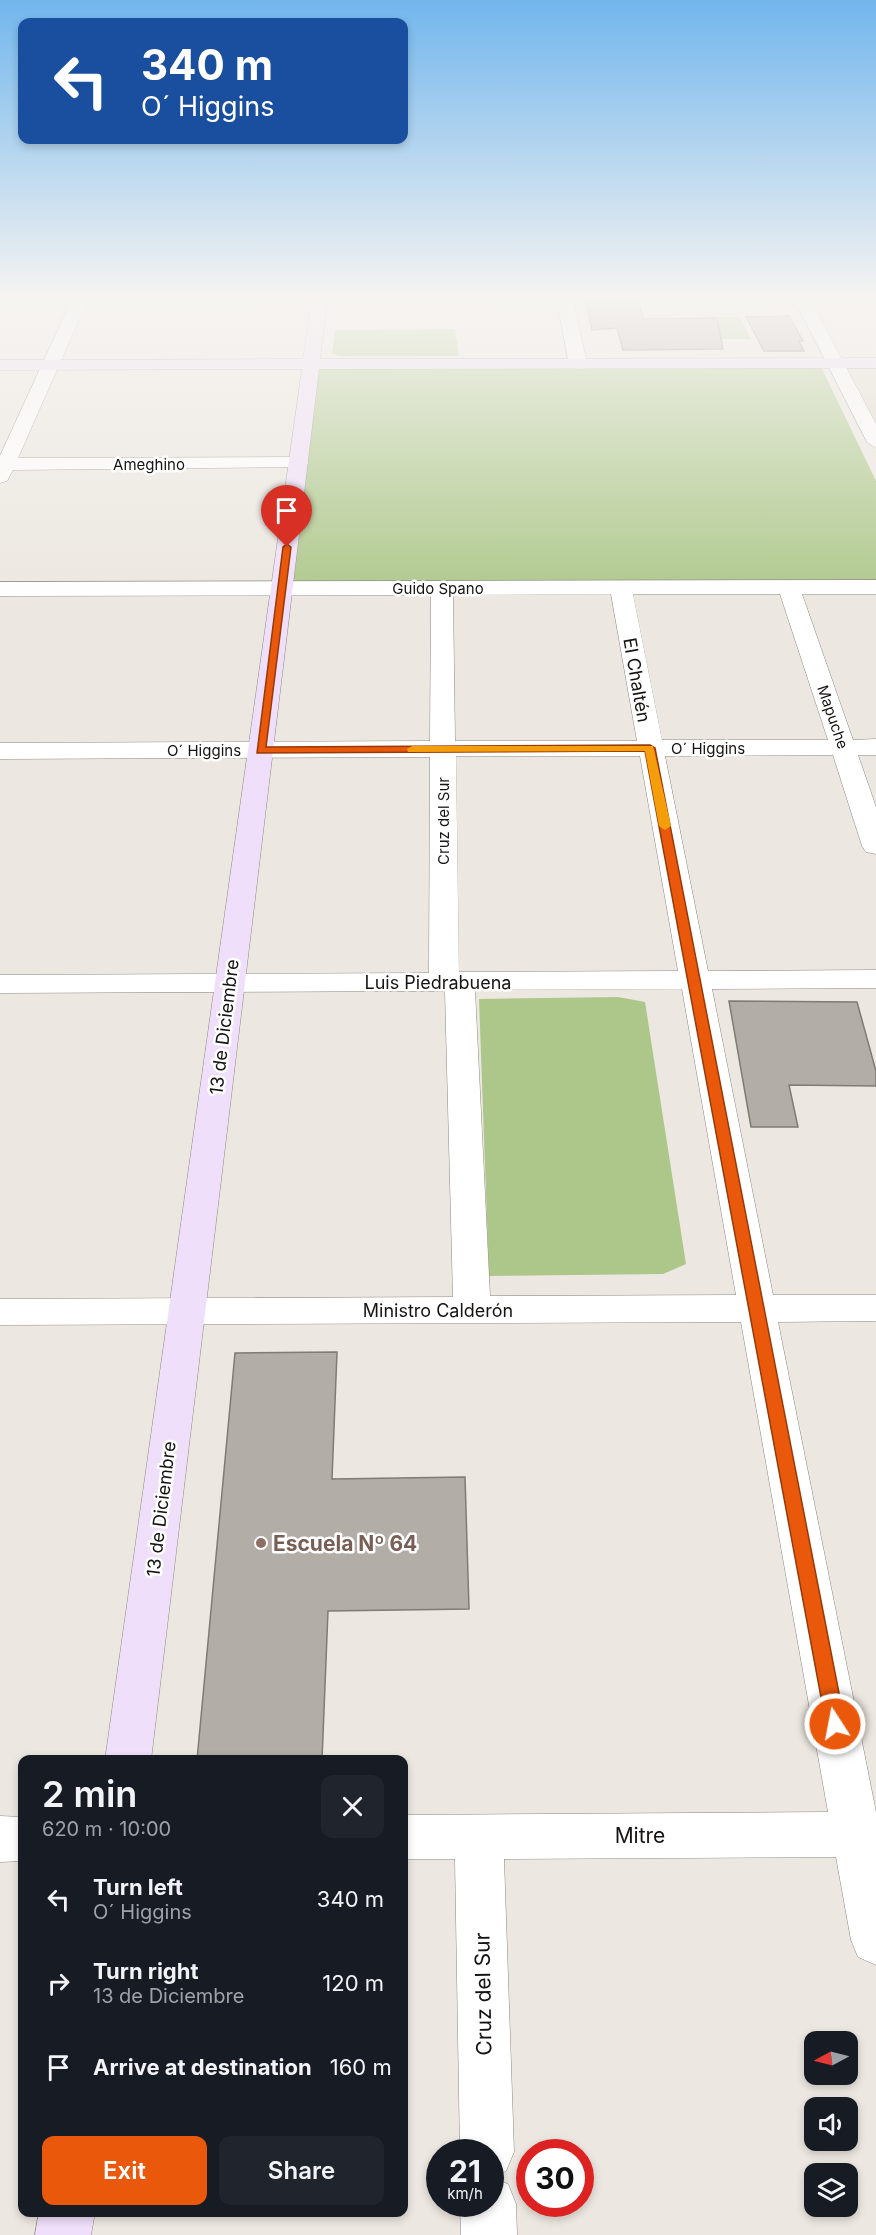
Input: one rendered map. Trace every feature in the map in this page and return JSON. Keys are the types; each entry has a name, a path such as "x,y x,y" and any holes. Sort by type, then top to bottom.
{"street":[{"path":"2,468 35,399"},
{"name":"13 de Diciembre","path":"129,1755 306,399"},
{"path":"854,399 876,442"},
{"name":"Ameghino","path":"2,468 298,463"},
{"name":"Mapuche","path":"789,587 876,846"},
{"name":"Guido Spano","path":"0,590 876,587"},
{"name":"Cruz del Sur","path":"442,588 443,749 452,982 472,1310"},
{"name":"El Chaltén","path":"621,588 757,1309 866,1834 876,1940"},
{"name":"O´ Higgins","path":"0,751 876,747"},
{"name":"Luis Piedrabuena","path":"0,984 876,979"},
{"name":"Ministro Calderón","path":"0,1312 876,1308"},
{"name":"Mitre","path":"408,1837 866,1834"},
{"name":"Cruz del Sur","path":"479,1836 487,2139"},
{"path":"0,1839 18,1839"},
{"path":"63,2235 66,2217"},
{"path":"488,2217 489,2235"}],"shaded area":[{"path":"854,399 876,399 876,442"}],"green space":[{"path":"314,399 837,399 876,481 876,580 291,581"},
{"path":"618,997 645,1002 686,1264 663,1274 489,1276 479,999"}],"building":[{"path":"729,1001 857,1002 876,1071 876,1086 789,1085 798,1127 751,1127"},
{"path":"337,1352 332,1479 465,1477 469,1609 328,1611 322,1755 197,1755 235,1353"}],"slow traffic":[{"path":"412,749 650,748 665,826"}],"place":[{"name":"Escuela Nº 64","path":"261,1543"}],"route":[{"path":"287,547 260,750 650,748 835,1724"}]}
